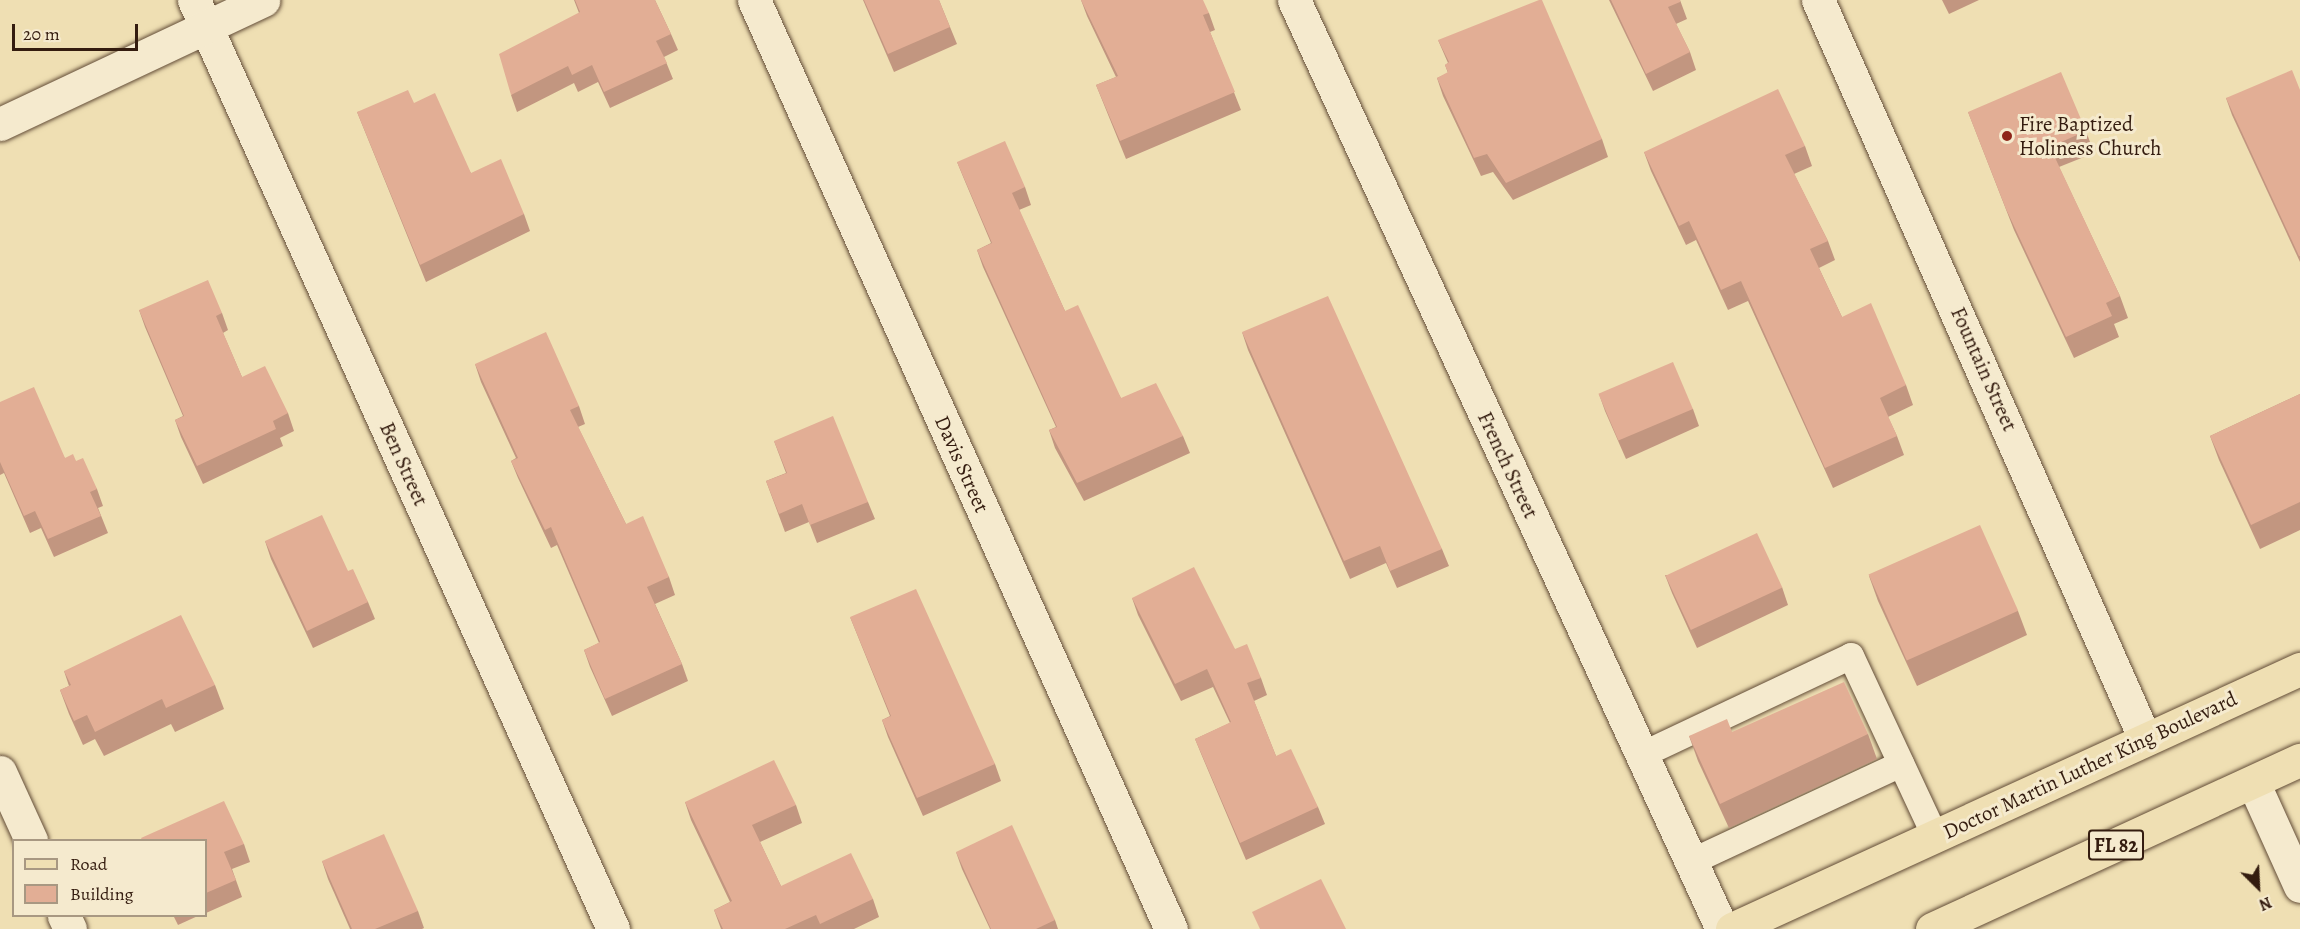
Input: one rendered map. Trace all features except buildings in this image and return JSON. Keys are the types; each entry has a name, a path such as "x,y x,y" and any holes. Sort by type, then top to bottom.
{"main road":[{"name":"Doctor Martin Luther King Boulevard","path":"1732,929 2300,669"},
{"name":"FL 82","path":"1932,929 2300,760"}],"street":[{"path":"0,124 200,13 263,0"},
{"name":"Davis Street","path":"754,0 1171,929"},
{"name":"French Street","path":"1294,0 1722,929"},
{"name":"Fountain Street","path":"1818,0 2145,739"},
{"name":"Ben Street","path":"200,13 613,929"},
{"path":"2253,782 2300,886"},
{"path":"3,787 30,839"}],"lane":[{"path":"1642,755 1851,656 1935,836"},
{"path":"1691,862 1901,764"}],"place":[{"name":"Fire Baptized Holiness Church","path":"2007,136"}]}
